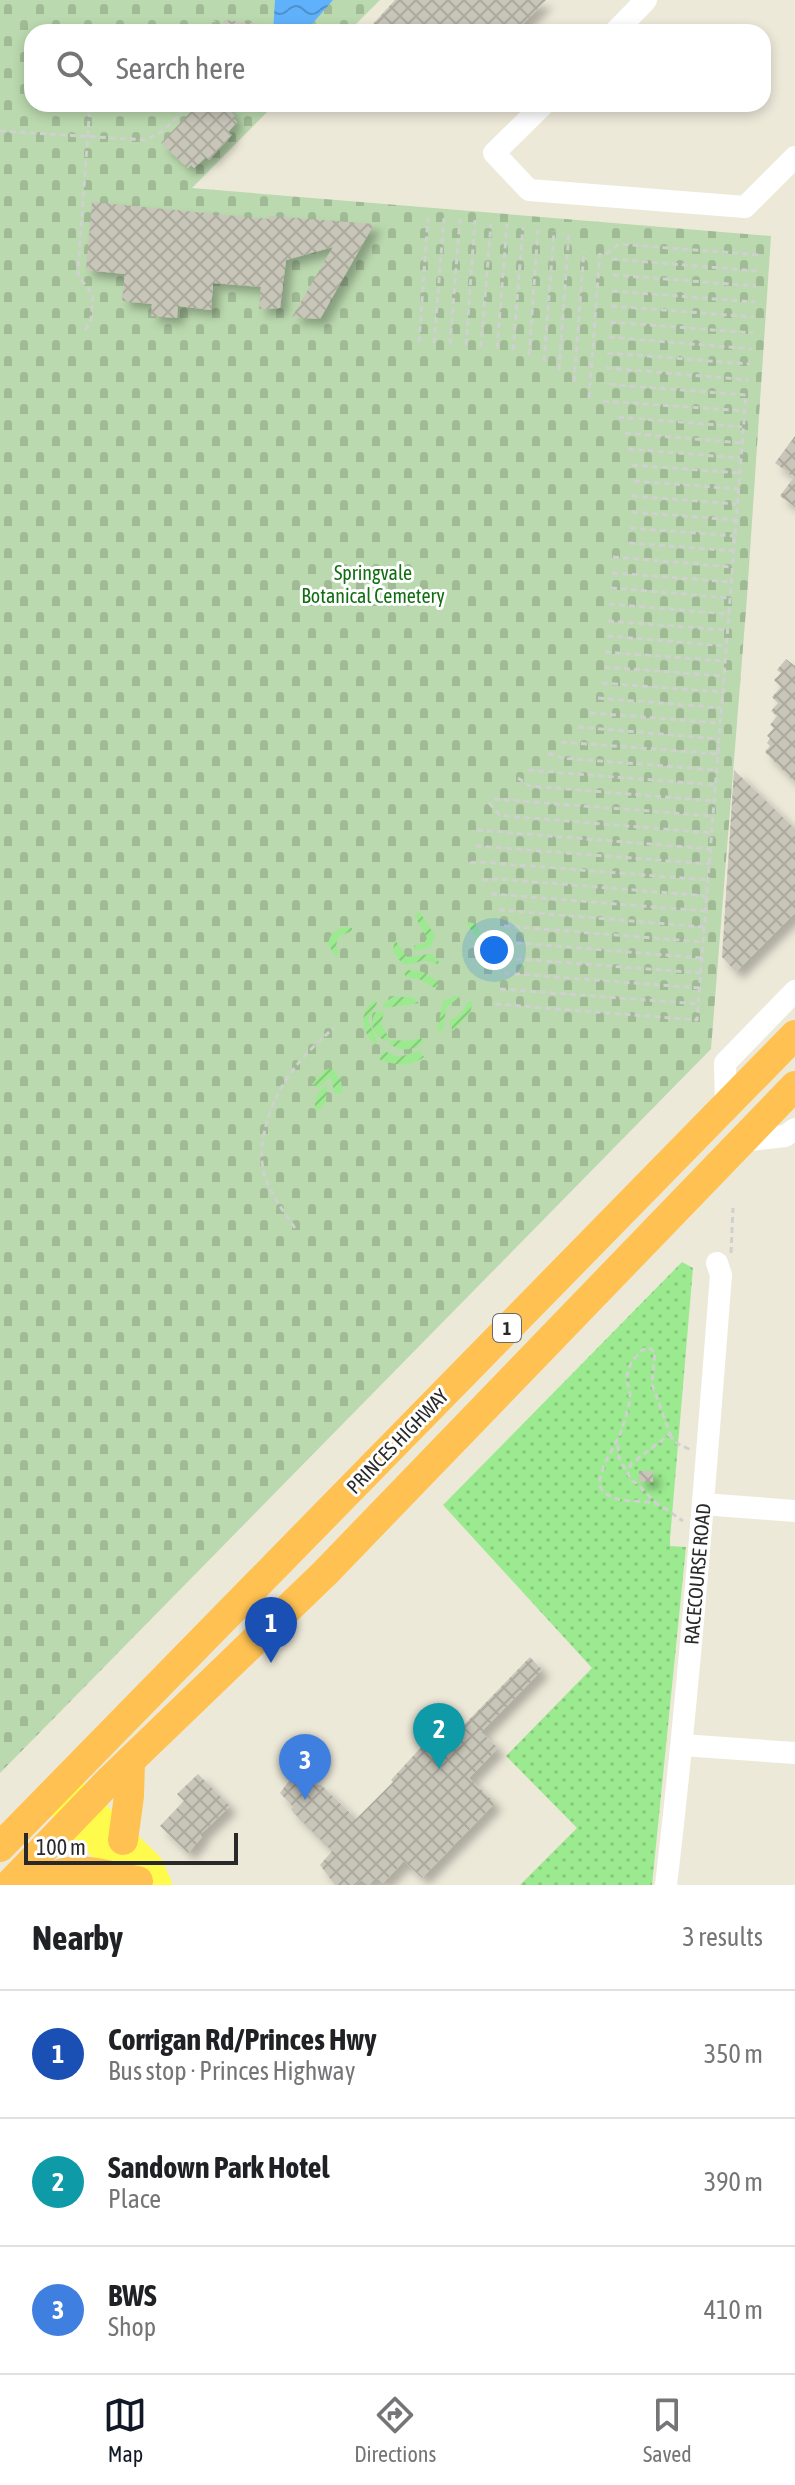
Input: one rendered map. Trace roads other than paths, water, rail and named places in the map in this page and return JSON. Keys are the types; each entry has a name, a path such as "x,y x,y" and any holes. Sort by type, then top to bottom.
{"highway":[{"name":"PRINCES HIGHWAY","path":"0,1847 795,1035"},
{"name":"PRINCES HIGHWAY","path":"9,1885 130,1761 325,1573 795,1086"},
{"path":"123,1840 130,1761"},
{"path":"36,1885 52,1875 70,1870 147,1884"}],"main road":[{"path":"58,1790 147,1884"},
{"path":"79,1812 123,1840 150,1865 147,1884"}],"street":[{"path":"623,24 646,0"},
{"path":"536,112 494,153 529,190 745,207 795,157"},
{"path":"726,1105 725,1063 795,991"},
{"path":"742,1141 793,1135"},
{"name":"RACECOURSE ROAD","path":"666,1885 682,1745 724,1258"},
{"path":"703,1504 795,1511"},
{"path":"682,1745 795,1753"}],"water":[{"path":"275,0 333,0 312,24 274,24"}],"place":[{"name":"Corrigan Rd/Princes Hwy","path":"271,1663"},
{"name":"Sandown Park Hotel","path":"439,1769"},
{"name":"BWS","path":"305,1800"}],"park label":[{"name":"Springvale Botanical Cemetery","path":"373,584"}]}
